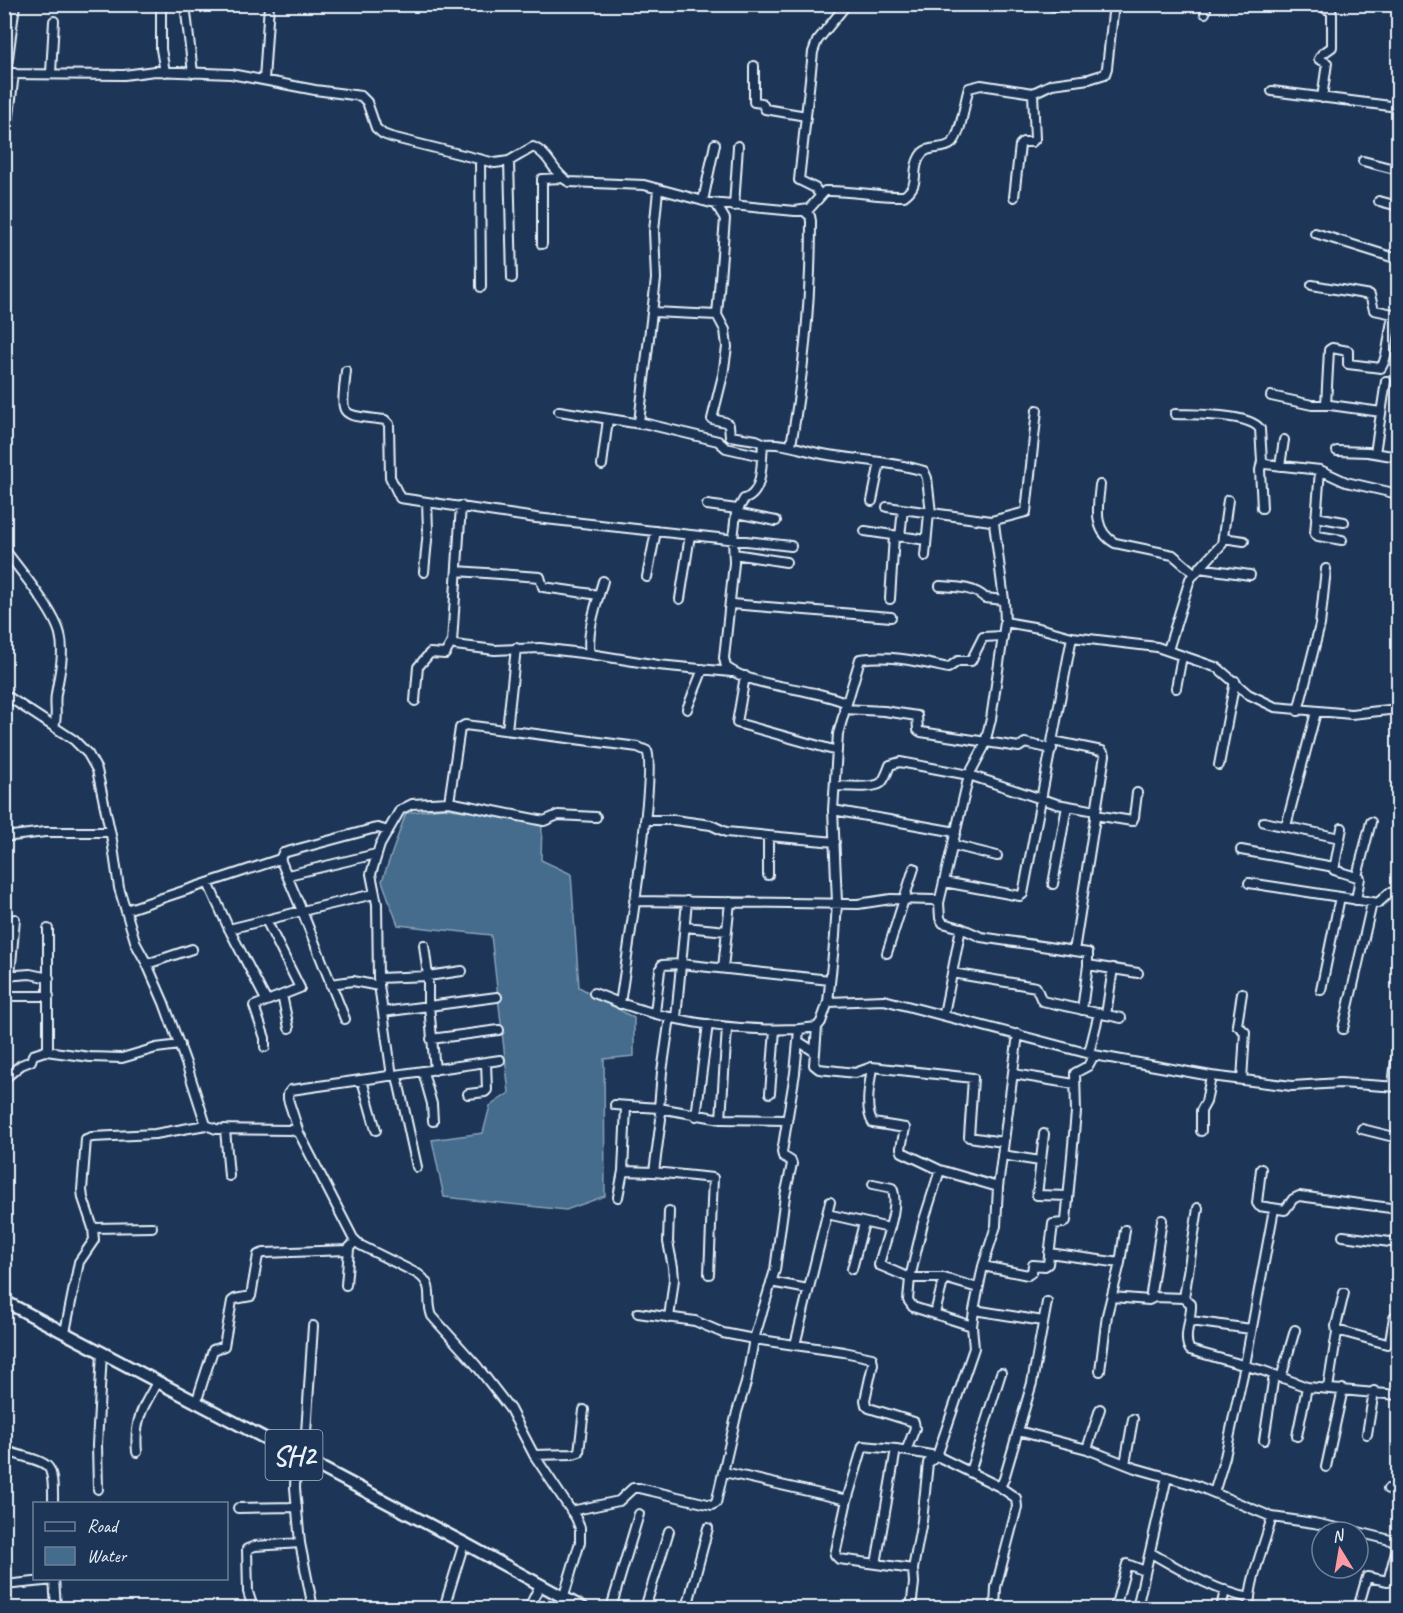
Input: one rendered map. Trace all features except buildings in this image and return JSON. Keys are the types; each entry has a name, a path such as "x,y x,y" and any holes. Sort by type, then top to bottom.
{"main road":[{"name":"SH2","path":"4,1301 464,1543 540,1585 561,1604 584,1608"}],"street":[{"path":"4,159 8,73 15,4"},
{"path":"162,4 160,49 165,72"},
{"path":"185,4 193,73"},
{"path":"264,80 269,4"},
{"path":"820,195 815,188 799,180 814,47 847,4"},
{"path":"542,244 542,179 561,178 577,183 644,186 716,204 803,210 815,204 825,191 848,190 875,195 904,196 914,186 918,159 922,153 927,149 948,145 958,133 969,88 981,85 1033,93 1052,84 1089,79 1105,74 1112,4 1054,6"},
{"path":"1321,4 1330,10 1332,15 1332,47 1319,59 1327,63 1322,98"},
{"path":"51,73 54,21"},
{"path":"754,66 753,101 762,103 765,109 806,117"},
{"path":"8,73 231,74 361,96 367,102 376,128 383,134 495,163 508,161 533,147 543,153 561,178"},
{"path":"1272,92 1398,107"},
{"path":"1014,197 1020,145 1035,139 1033,93"},
{"path":"703,201 715,144"},
{"path":"734,206 738,146"},
{"path":"480,159 481,287"},
{"path":"508,161 512,278"},
{"path":"1363,161 1398,170"},
{"path":"641,424 638,420 656,279 654,231 658,189"},
{"path":"1379,201 1398,206"},
{"path":"716,204 725,219 717,315 725,330 727,347 712,419 729,425 730,436 756,440 765,444 791,445 821,453 908,466 924,471 927,478 930,513 925,556"},
{"path":"791,445 807,319 811,221 810,216 803,210"},
{"path":"1315,233 1398,259"},
{"path":"1312,285 1370,295 1374,310 1396,315 1381,368 1348,364 1348,351 1332,348 1329,350 1326,405"},
{"path":"652,312 717,315"},
{"path":"346,371 343,405 345,411 351,416 388,422 390,477 398,496 536,518 791,546"},
{"path":"1376,453 1386,381"},
{"path":"1271,396 1312,405 1381,412"},
{"path":"888,507 991,521 1026,512 1037,410"},
{"path":"559,411 641,424 718,441 726,448 762,456"},
{"path":"1175,414 1242,418 1257,425 1260,429 1262,461 1260,470 1262,507"},
{"path":"602,465 608,419"},
{"path":"1280,466 1284,440"},
{"path":"733,672 726,667 724,658 731,604 733,539 737,511 744,499 752,497 757,490 763,444 765,444"},
{"path":"1337,451 1376,453 1398,457"},
{"path":"1262,461 1269,465 1320,470 1346,482 1398,494"},
{"path":"872,501 880,462"},
{"path":"1320,470 1316,535 1342,540"},
{"path":"1100,485 1096,519 1110,540 1173,555 1196,571 1250,575"},
{"path":"1168,650 1190,579 1220,548 1228,501"},
{"path":"424,572 429,530 427,502"},
{"path":"707,505 776,521"},
{"path":"415,701 419,666 430,653 446,653 452,642 461,506"},
{"path":"890,599 897,536 903,509"},
{"path":"1316,517 1344,522"},
{"path":"991,521 995,526 1005,622 991,719 985,741 969,775 939,903 941,921 981,937 1088,953 1082,1010"},
{"path":"646,577 656,531"},
{"path":"865,531 926,540"},
{"path":"680,599 690,534"},
{"path":"1223,538 1244,541"},
{"path":"4,549 39,596 60,634 61,666 55,701 54,726"},
{"path":"734,554 786,562"},
{"path":"1298,711 1320,625 1326,569"},
{"path":"457,571 540,577 543,587 599,595"},
{"path":"590,654 593,621 603,581"},
{"path":"940,586 971,590 980,593 985,598 1004,600"},
{"path":"731,604 891,617"},
{"path":"1005,622 1072,637 1168,650 1218,668 1248,694 1265,704 1298,711 1351,714 1398,709"},
{"path":"1003,636 983,637 971,661 958,662 948,668 915,661 873,657 860,659 838,734 833,810 837,902 828,1002 817,1028 814,1052 814,1065 819,1069 855,1073 872,1067 973,1078 969,1137 1003,1142"},
{"path":"944,882 1022,896 1053,745 1072,637"},
{"path":"452,642 455,645 495,650 540,648 658,665 733,672 768,683 817,692 846,706 917,716 918,730 921,732 1019,747 1026,744 1053,745 1102,752 1105,755 1074,951"},
{"path":"507,730 516,648"},
{"path":"1176,688 1182,656"},
{"path":"687,709 703,669"},
{"path":"745,676 737,723 837,751"},
{"path":"1219,765 1234,681"},
{"path":"4,694 74,740 88,753 97,770 119,888 136,945 147,963 180,1045 206,1125"},
{"path":"1286,826 1316,712"},
{"path":"448,802 462,726 638,747 647,751 650,762 645,820 620,1004"},
{"path":"835,786 878,784 882,782 890,765 900,762 969,775 1042,799 1131,821 1134,817 1137,794"},
{"path":"417,1167 394,1076 383,1012 379,982 377,904 371,874 376,854 395,816 412,804 448,802 544,821 558,815 596,817"},
{"path":"1053,884 1067,806"},
{"path":"833,810 956,832"},
{"path":"645,820 683,821 711,825 726,832 835,842"},
{"path":"1264,822 1340,838"},
{"path":"1356,900 1360,881 1357,876 1371,822"},
{"path":"1334,867 1342,828"},
{"path":"126,910 280,859 283,853 372,829 388,831"},
{"path":"4,837 45,832 110,832"},
{"path":"768,836 768,875"},
{"path":"953,845 997,856"},
{"path":"1241,850 1334,867 1336,871 1357,876"},
{"path":"288,875 376,854"},
{"path":"280,859 345,1019"},
{"path":"887,953 914,868"},
{"path":"208,883 266,1000"},
{"path":"1249,883 1372,903 1381,902 1389,892 1398,892"},
{"path":"229,929 374,894"},
{"path":"1321,990 1340,897"},
{"path":"634,901 858,904 891,899 934,900 939,903"},
{"path":"654,1172 661,1119 659,1108 662,1072 681,964 687,902"},
{"path":"723,968 730,902"},
{"path":"1343,1029 1372,903"},
{"path":"15,919 7,976 30,974 49,978"},
{"path":"265,1047 265,1038 254,1005 299,989 266,920"},
{"path":"685,927 727,931"},
{"path":"944,1014 961,928"},
{"path":"46,1051 48,1048 49,996 48,929"},
{"path":"424,945 435,1070"},
{"path":"147,963 192,949"},
{"path":"655,1013 662,965 681,964 830,980"},
{"path":"1088,965 1138,973"},
{"path":"983,1266 1029,1275 1033,1265 1047,1265 1053,1224 1066,1221 1076,1105 1075,1073 1088,1066 1113,968"},
{"path":"330,984 353,981 379,982 462,971"},
{"path":"952,973 1036,987 1040,1000 1121,1018"},
{"path":"594,993 620,1004 673,1018 727,1028 775,1030 817,1028"},
{"path":"1242,993 1237,1025 1245,1034 1242,1080"},
{"path":"282,995 289,1028"},
{"path":"4,996 49,996"},
{"path":"383,1012 497,997"},
{"path":"828,1002 877,999 944,1014 1092,1054 1211,1076 1292,1086 1340,1083 1396,1086 1398,1041"},
{"path":"696,1116 708,1024"},
{"path":"721,1119 727,1028"},
{"path":"571,1511 622,1500 633,1488 714,1505 746,1383 754,1339 771,1282 792,1164 782,1154 795,1073 799,1029"},
{"path":"431,1039 499,1030"},
{"path":"770,1093 775,1030"},
{"path":"911,1608 913,1569 922,1521 928,1463 937,1456 974,1348 972,1326 974,1310 983,1266 996,1226 1003,1142 1018,1034"},
{"path":"798,1041 814,1052"},
{"path":"4,1079 21,1065 31,1061 33,1055 46,1051 90,1058 122,1058 156,1048 180,1045"},
{"path":"500,1060 291,1090 288,1099 299,1133 356,1241 418,1274 426,1281 430,1289 429,1308 432,1316 476,1365 510,1409 534,1455 571,1511 580,1528 580,1542 561,1604"},
{"path":"468,1094 488,1090 486,1062"},
{"path":"872,1067 869,1112 873,1123 905,1128 902,1152 940,1170 998,1187"},
{"path":"423,1071 432,1104 433,1121"},
{"path":"1013,1074 1074,1084"},
{"path":"1201,1131 1201,1111 1206,1101 1211,1076"},
{"path":"362,1080 376,1130"},
{"path":"615,1105 659,1108 721,1119 786,1120"},
{"path":"618,1197 623,1171 626,1107"},
{"path":"65,1332 79,1262 94,1240 93,1228 82,1190 86,1139 155,1134 206,1125 216,1129 291,1130 299,1133"},
{"path":"225,1129 229,1176"},
{"path":"1362,1129 1398,1138"},
{"path":"1044,1134 1036,1195 1068,1196"},
{"path":"1002,1155 1040,1161"},
{"path":"1398,1165 1398,1184"},
{"path":"1261,1169 1257,1205 1287,1209 1293,1199 1299,1196 1398,1209"},
{"path":"940,1170 923,1223 910,1278 909,1304 972,1326"},
{"path":"623,1171 713,1178 709,1274"},
{"path":"873,1184 894,1190 893,1212 879,1265 910,1278 944,1278 978,1288"},
{"path":"795,1345 830,1202"},
{"path":"1184,1298 1198,1208"},
{"path":"1214,1493 1225,1457 1245,1365 1274,1209"},
{"path":"669,1211 668,1242 674,1267 674,1279 669,1318"},
{"path":"827,1214 889,1228"},
{"path":"1155,1298 1151,1290 1162,1220"},
{"path":"852,1269 864,1222"},
{"path":"93,1228 152,1227"},
{"path":"1100,1371 1107,1315 1120,1263 1125,1230"},
{"path":"1343,1236 1398,1243"},
{"path":"346,1285 349,1249 356,1241"},
{"path":"196,1403 213,1350 224,1346 232,1301 251,1296 258,1255 349,1249"},
{"path":"1049,1252 1120,1263"},
{"path":"935,1313 944,1278"},
{"path":"771,1282 807,1289"},
{"path":"1328,1388 1336,1326 1344,1293"},
{"path":"1112,1297 1149,1300 1184,1298 1191,1304 1187,1342 1190,1350 1245,1365 1307,1387 1374,1391 1398,1395"},
{"path":"1000,1487 1032,1383 1047,1302"},
{"path":"974,1310 1043,1321"},
{"path":"638,1312 695,1321 723,1333 873,1358 866,1405 869,1408 914,1422 915,1428 906,1450"},
{"path":"1337,1332 1387,1344 1390,1341 1394,1317"},
{"path":"1191,1321 1251,1329"},
{"path":"313,1326 306,1433 296,1456 295,1488 300,1543 313,1608"},
{"path":"1264,1440 1277,1376 1295,1330"},
{"path":"98,1490 97,1446 102,1352"},
{"path":"970,1472 1001,1373"},
{"path":"136,1452 137,1419 157,1383"},
{"path":"1297,1436 1307,1387"},
{"path":"1326,1467 1343,1389"},
{"path":"1367,1434 1374,1391"},
{"path":"1087,1449 1100,1409"},
{"path":"534,1455 573,1455 579,1452 584,1410"},
{"path":"1125,1464 1133,1419"},
{"path":"1018,1431 1087,1449 1125,1464 1195,1485 1272,1517 1310,1522"},
{"path":"913,1569 839,1559 835,1555 847,1500 863,1446 937,1456 1000,1487 1016,1498 1017,1507 996,1587 995,1608"},
{"path":"4,1449 44,1462 49,1467 53,1502"},
{"path":"876,1564 896,1449"},
{"path":"724,1473 847,1500"},
{"path":"1137,1608 1167,1477"},
{"path":"1388,1489 1398,1493"},
{"path":"238,1508 297,1507"},
{"path":"611,1608 639,1514"},
{"path":"1249,1608 1272,1517"},
{"path":"687,1608 708,1528"},
{"path":"645,1608 669,1531"},
{"path":"1358,1608 1367,1577 1388,1581 1398,1543 1370,1535"},
{"path":"253,1608 248,1592 247,1549 255,1546 300,1543"},
{"path":"444,1608 464,1543"},
{"path":"1150,1553 1190,1575 1250,1598"},
{"path":"1115,1608 1126,1564 1145,1571"},
{"path":"4,1585 46,1580"},
{"path":"54,1580 56,1608"},
{"path":"529,1608 540,1585"},
{"path":"1221,1608 1225,1590"},
{"path":"263,1608 270,1608"}],"water":[{"path":"443,808 542,822 541,860 571,874 579,987 634,1018 634,1056 604,1059 605,1196 566,1210 444,1197 432,1140 483,1133 490,1106 509,1093 491,935 398,925 382,881 406,813"}]}
